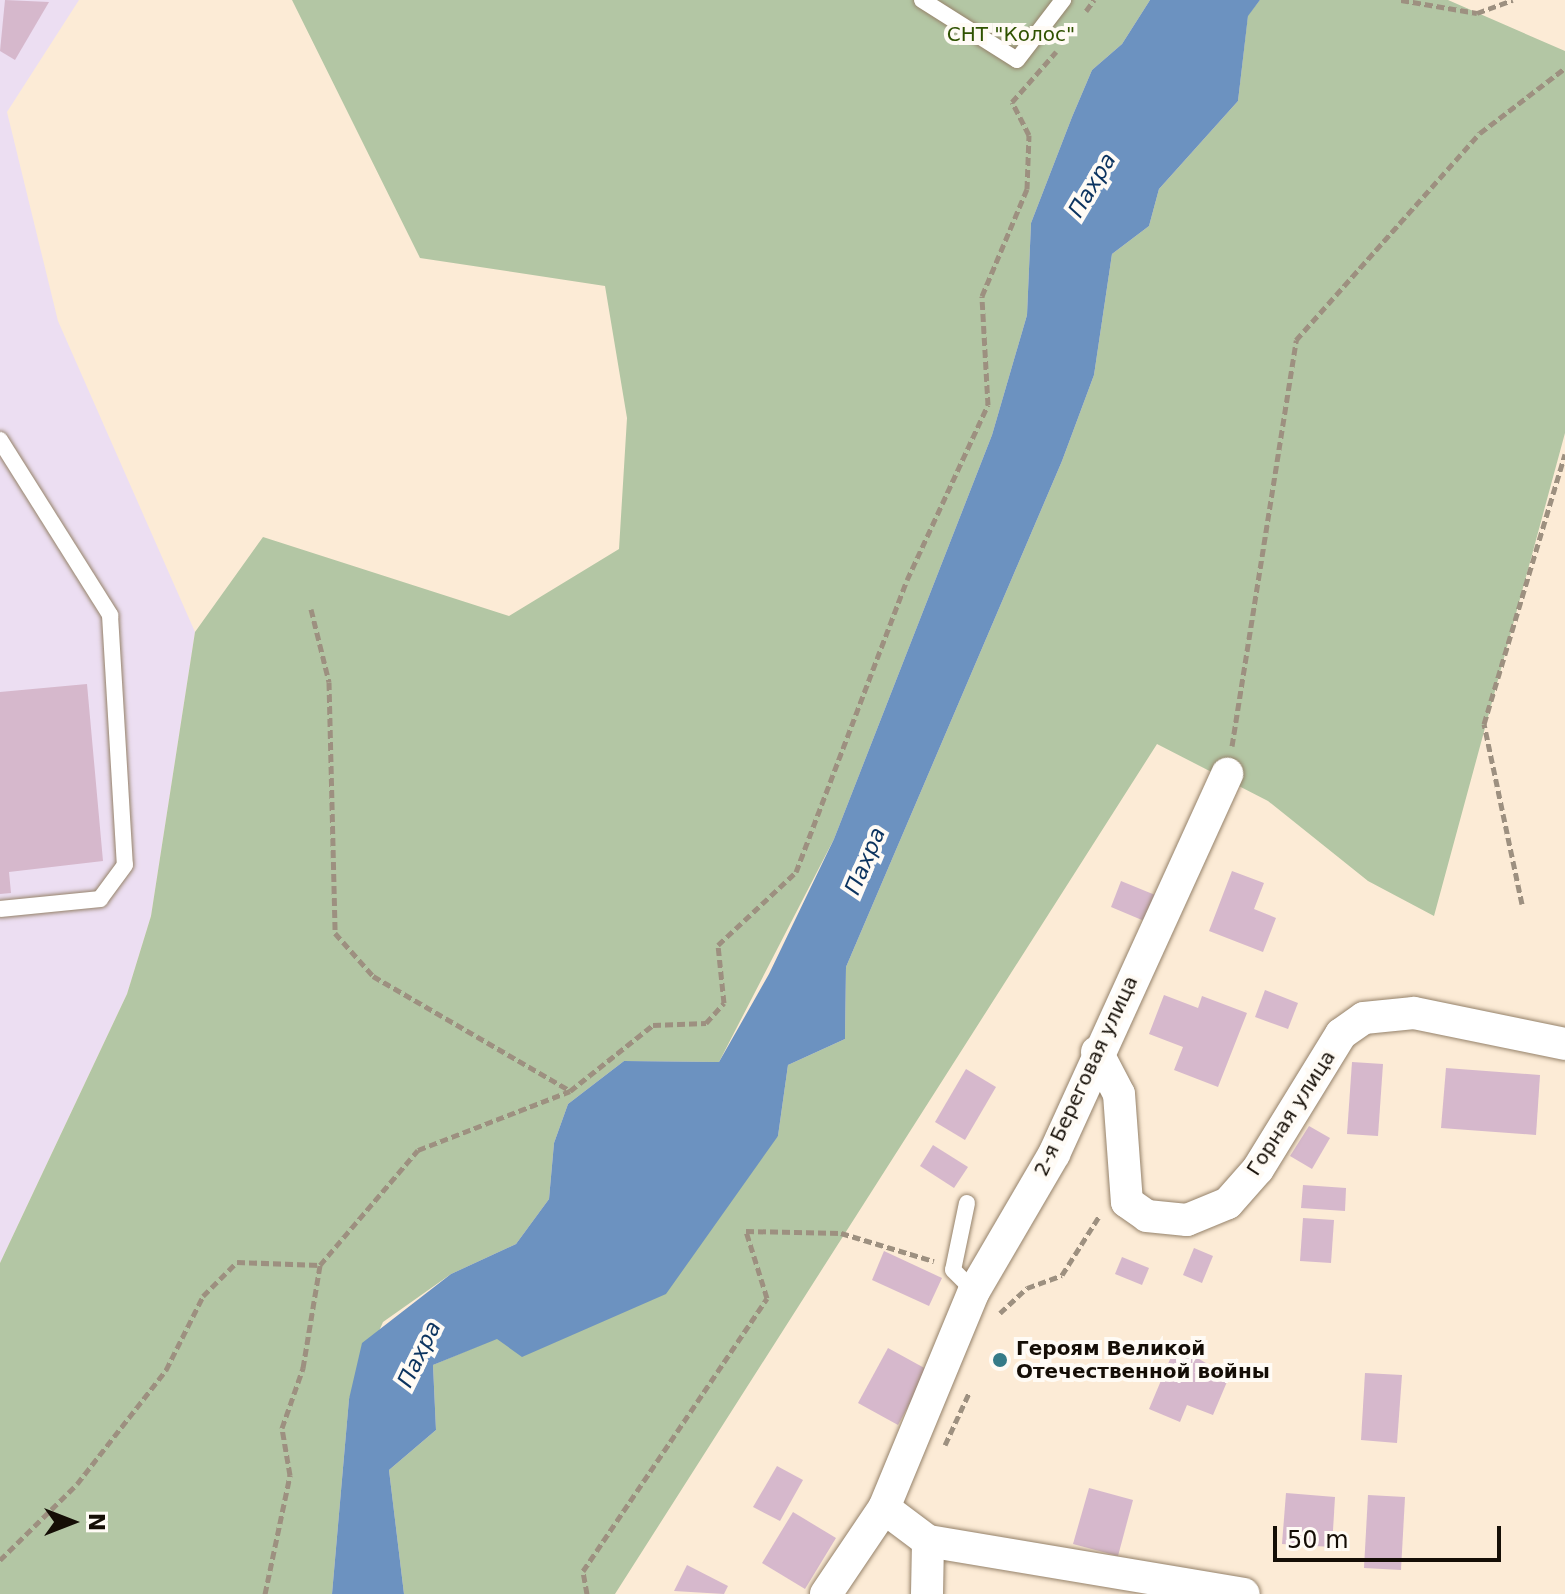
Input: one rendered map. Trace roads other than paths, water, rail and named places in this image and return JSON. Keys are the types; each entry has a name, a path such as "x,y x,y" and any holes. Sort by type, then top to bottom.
{"street":[{"name":"2-я Береговая улица","path":"826,1594 884,1508 974,1291 1054,1154 1097,1052 1227,774"},
{"name":"Горная улица","path":"1097,1052 1119,1094 1127,1202 1147,1216 1187,1220 1228,1203 1258,1169 1341,1034 1364,1018 1414,1013 1565,1044"},
{"path":"884,1508 928,1541 1244,1594"},
{"path":"927,1594 928,1541"}],"lane":[{"path":"922,0 1017,60 1063,0"},
{"path":"0,440 110,615 125,865 100,899 0,909"},
{"path":"967,1203 953,1270 974,1291"}],"water":[{"name":"Пахра","path":"1150,0 1260,0 1248,16 1238,101 1159,189 1149,226 1112,254 1094,375 1062,461 846,967 845,1039 788,1065 778,1136 666,1294 522,1357 497,1339 433,1365 436,1430 389,1470 404,1594 332,1594 349,1399 362,1343 451,1274 516,1244 549,1199 554,1143 568,1104 624,1061 719,1062 769,974 834,839 992,435 1027,315 1031,223 1072,117 1092,70 1122,44"}],"place":[{"name":"Героям Великой Отечественной войны","path":"1000,1360"}],"park label":[{"name":"СНТ \"Колос\"","path":"1011,34"}]}
